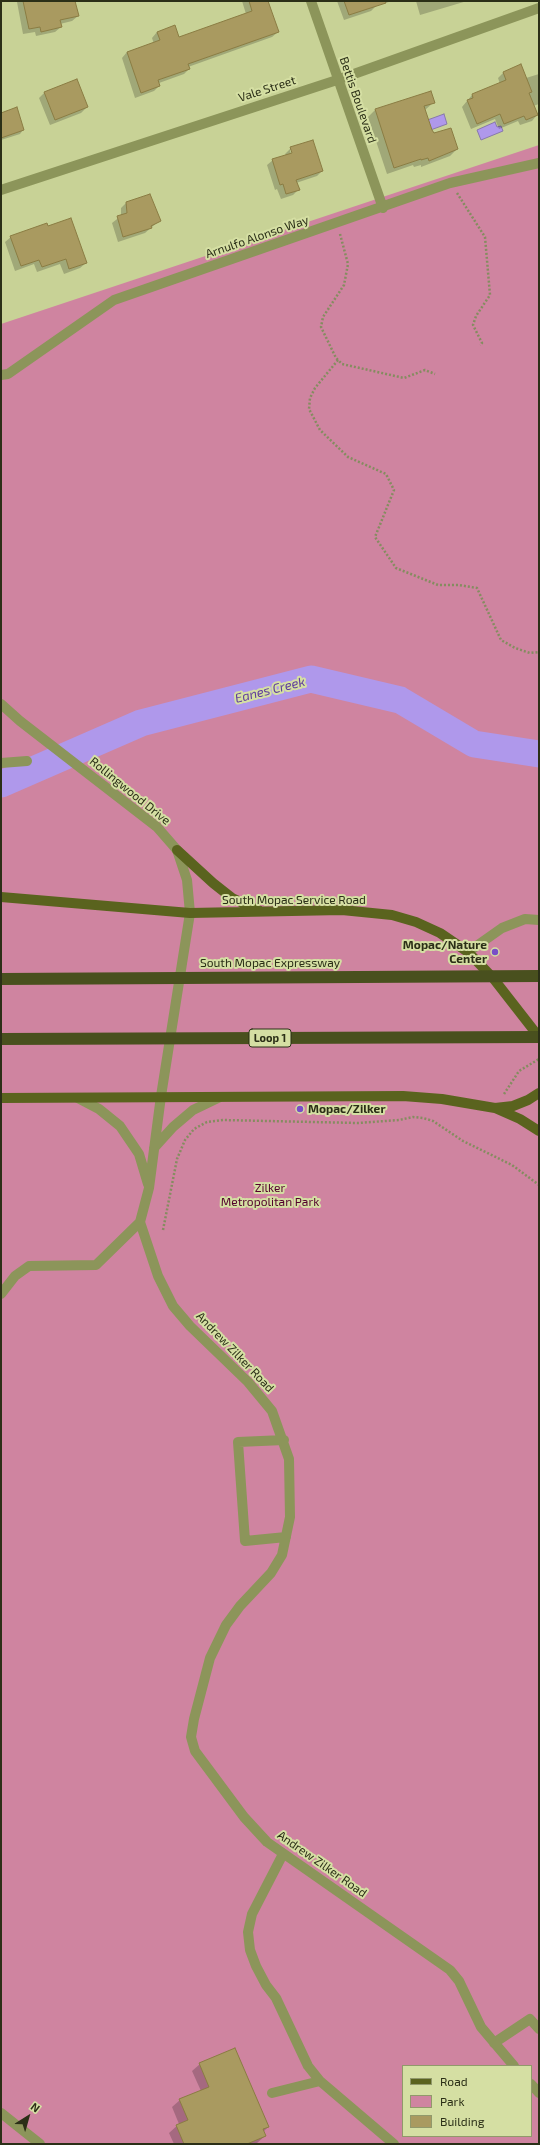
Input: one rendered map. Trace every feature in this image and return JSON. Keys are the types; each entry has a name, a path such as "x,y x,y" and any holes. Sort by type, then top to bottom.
{"highway":[{"name":"South Mopac Expressway","path":"5,979 539,976"},
{"name":"Loop 1","path":"1,1039 539,1037"}],"main road":[{"path":"177,850 213,884 232,898 262,912"},
{"name":"South Mopac Service Road","path":"1,897 190,913 342,910 392,915 416,922 440,933 468,952 493,978 539,1037"},
{"path":"495,1108 514,1106 539,1093"},
{"path":"1,1098 160,1096 404,1096 442,1099 495,1108 520,1119 539,1130"}],"street":[{"name":"Bettis Boulevard","path":"311,1 337,80 383,208"},
{"name":"Vale Street","path":"1,190 337,80 539,8"},
{"name":"Arnulfo Alonso Way","path":"1,375 8,374 114,300 383,208 450,183 539,163"},
{"name":"Rollingwood Drive","path":"1,704 20,721 157,827 177,850 187,880 190,913 160,1096"},
{"path":"1,763 27,761"},
{"path":"468,952 502,928 525,919 539,920"},
{"path":"1,1294 15,1276 29,1266 96,1265 140,1222 149,1188 160,1096"},
{"path":"154,1148 173,1127 194,1110 220,1097"},
{"path":"78,1098 99,1109 120,1126 138,1154 149,1188"},
{"name":"Andrew Zilker Road","path":"140,1222 158,1276 173,1306 190,1326 264,1400 272,1411 284,1440 289,1459 290,1518 282,1555 271,1573 240,1606 226,1625 210,1658 191,1736 195,1751 203,1765 244,1817 268,1842 450,1970 459,1982 481,2027 513,2065"},
{"path":"284,1440 238,1442 245,1541 286,1537"},
{"path":"283,1854 252,1914 248,1932 250,1950 266,1985 276,1998 298,2048 308,2066 320,2081 394,2144"},
{"path":"494,2043 530,2020 539,2029"},
{"path":"272,2093 320,2081"},
{"path":"532,2085 539,2093"},
{"path":"1,2112 40,2144"}],"path":[{"path":"450,183 485,237 490,295 476,316 473,325 482,343 480,344"},
{"path":"337,224 348,264 344,285 323,318 321,327 338,360 342,364 404,378 425,370 435,374"},
{"path":"338,360 315,388 310,398 309,409 320,430 348,457 386,474 394,490 375,537 396,568 438,585 459,585 477,588 501,640 530,653 539,652"},
{"path":"495,1108 519,1071 539,1059"},
{"path":"163,1230 177,1159 185,1140 194,1129 207,1122 223,1120 358,1123 399,1120 413,1117 423,1118 433,1121 463,1141 512,1165 539,1185"}],"green space":[{"name":"Zilker Metropolitan Park","path":"539,145 539,2144 1,2144 1,324"}],"shaded area":[{"path":"444,114 447,124 425,132 422,122"},
{"path":"495,122 497,127 501,126 503,131 481,140 477,130"}],"building":[{"path":"23,1 75,1 79,16 60,20 62,27 41,32 40,27 29,29"},
{"path":"249,1 268,1 279,32 188,64 190,69 158,80 160,86 141,93 127,52 160,40 157,32 175,25 179,37 252,11"},
{"path":"344,1 385,1 386,3 349,15"},
{"path":"521,64 532,92 529,93 538,115 526,120 524,116 504,124 500,114 477,124 467,100 473,98 472,94 506,80 503,72"},
{"path":"77,79 88,107 55,120 44,92"},
{"path":"431,91 435,103 424,106 432,130 434,133 451,128 458,149 429,161 428,158 421,159 394,168 375,109"},
{"path":"17,107 24,130 1,138 1,113"},
{"path":"313,140 323,171 296,180 300,190 286,194 283,184 280,185 272,159 292,153 290,147"},
{"path":"150,194 161,221 151,226 152,228 123,237 117,216 127,213 126,202"},
{"path":"71,218 87,263 69,269 66,259 42,267 39,260 21,266 10,236 47,223 48,226"},
{"path":"235,2048 269,2127 263,2129 266,2136 247,2144 184,2144 176,2125 188,2120 179,2099 209,2087 199,2063"}],"waterway":[{"name":"Eanes Creek","path":"1,784 141,723 311,679 400,700 474,744 539,754"}],"place":[{"name":"Mopac/Nature Center","path":"495,952"},
{"name":"Mopac/Zilker","path":"300,1109"}]}
